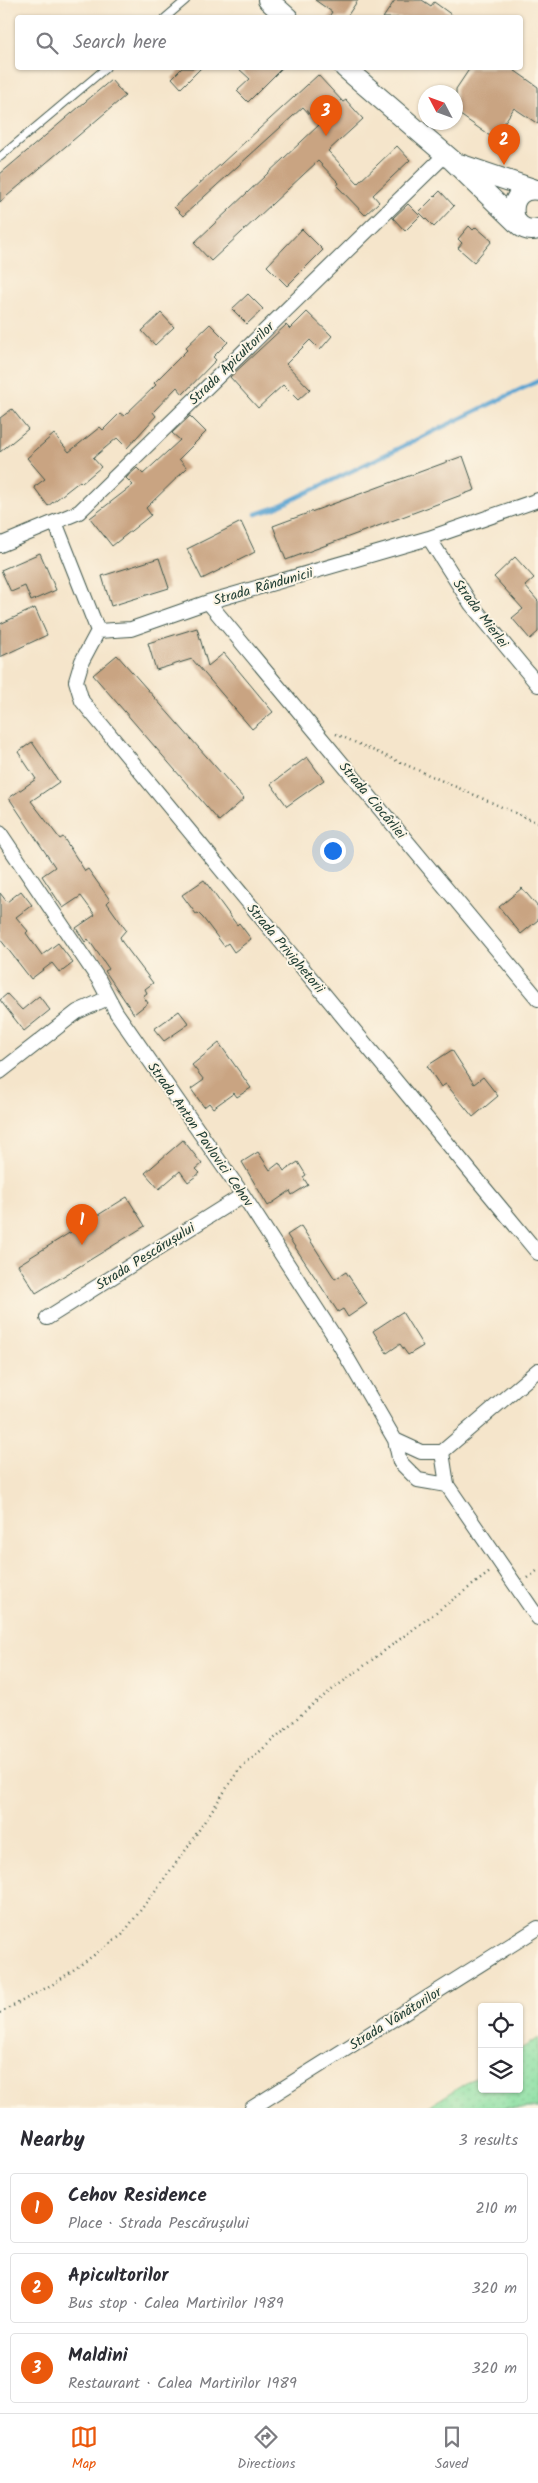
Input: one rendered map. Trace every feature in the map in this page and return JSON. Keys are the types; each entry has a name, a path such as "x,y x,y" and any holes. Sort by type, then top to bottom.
{"main road":[{"path":"268,0 285,15"},
{"path":"347,70 525,226"},
{"path":"449,158 535,190"},
{"path":"535,190 526,190 515,199 512,211 538,240"}],"street":[{"name":"Strada Apicultorilor","path":"0,545 79,512 449,158"},
{"name":"Strada Rândunicii","path":"98,631 131,629 208,602 429,538 538,500"},
{"path":"55,522 98,631"},
{"name":"Strada Mierlei","path":"429,538 471,604 538,685"},
{"name":"Strada Ciocârliei","path":"208,602 538,999"},
{"name":"Strada Privighetorii","path":"98,631 82,661 76,681 82,701 538,1253"},
{"name":"Strada Anton Pavlovici Cehov","path":"0,833 99,980 108,998 243,1195 338,1342 395,1440 400,1462 418,1480 447,1485"},
{"path":"0,1072 77,1012 108,998"},
{"name":"Strada Pescărușului","path":"47,1318 243,1195"},
{"path":"395,1440 421,1452 442,1452 538,1370"},
{"path":"442,1452 447,1485 538,1618"},
{"name":"Strada Vânătorilor","path":"252,2108 538,1928"}],"lane":[{"path":"168,15 186,0"},
{"path":"0,157 104,70"}],"path":[{"path":"334,733 538,823"},
{"path":"0,2013 55,1983 122,1935 185,1851 238,1771 312,1704 501,1564"}],"green space":[{"path":"538,2038 538,2108 426,2108 478,2076 478,2093 523,2093 523,2047"}],"building":[{"path":"315,0 358,0 348,15 330,15 332,12"},
{"path":"395,0 422,0 431,6 434,2 452,15 385,15"},
{"path":"180,70 199,70 181,88 172,78"},
{"path":"240,70 280,70 248,102 237,91 250,79"},
{"path":"469,70 514,70 538,87 538,124 514,108 496,135 493,133 490,136 463,117 463,85 459,85"},
{"path":"318,75 343,102 346,100 363,119 328,151 358,183 397,146 410,160 373,195 379,202 365,215 337,186 339,183 318,161 211,261 194,243 319,125 303,107 183,216 174,207"},
{"path":"111,80 125,96 0,202 0,174"},
{"path":"440,191 454,206 434,227 419,212"},
{"path":"408,204 420,216 405,231 393,218"},
{"path":"469,226 473,230 476,227 492,241 474,262 458,248 462,243 458,239"},
{"path":"302,229 323,250 287,286 267,266"},
{"path":"248,294 263,309 247,324 232,309"},
{"path":"307,312 332,336 320,350 310,340 286,364 310,389 298,400 283,385 258,408 230,377 286,325 290,329"},
{"path":"161,313 174,327 155,345 142,331"},
{"path":"210,324 228,342 213,357 216,360 183,394 177,387 153,412 156,416 127,448 117,438 93,458 101,467 82,483 80,481 48,506 34,487 45,479 27,458 54,434 69,452 100,427 103,430 120,413 124,416 156,385 154,383 187,350 185,348"},
{"path":"12,409 28,429 0,452 0,418"},
{"path":"190,416 206,432 179,459 187,468 146,508 151,515 112,546 90,518 133,485 126,478 137,468 143,474 180,440 172,433"},
{"path":"463,456 475,490 286,560 273,526"},
{"path":"241,522 255,552 202,579 187,549"},
{"path":"40,553 56,590 31,601 25,586 11,592 1,570"},
{"path":"515,557 534,578 525,586 538,601 538,632 530,639 512,618 523,609 494,577"},
{"path":"159,558 169,588 111,606 102,576"},
{"path":"35,608 47,635 0,657 0,624"},
{"path":"197,628 208,666 224,653 273,712 252,729 192,659 156,670 148,643"},
{"path":"117,655 244,799 219,821 93,675"},
{"path":"32,742 59,782 31,801 60,839 63,837 85,871 88,869 110,900 107,903 126,930 120,937 122,942 153,983 145,989 147,993 143,996 148,1003 134,1014 105,971 109,969 88,939 85,942 76,928 95,915 81,896 63,908 42,876 55,867 9,798 36,779 18,752"},
{"path":"307,757 324,780 287,806 271,784"},
{"path":"204,880 237,925 239,923 251,939 234,952 228,943 224,946 203,918 198,913 196,914 182,895"},
{"path":"522,888 538,907 538,920 521,934 499,907"},
{"path":"21,891 32,905 16,917 28,931 26,933 42,955 58,943 73,963 60,973 52,963 31,979 0,939 0,893 7,902"},
{"path":"7,994 22,1010 39,996 50,1010 24,1031 0,1000"},
{"path":"179,1011 189,1024 164,1041 154,1029"},
{"path":"219,1043 251,1088 237,1097 234,1093 213,1108 209,1103 204,1107 191,1089 204,1080 192,1065"},
{"path":"452,1050 474,1084 483,1077 498,1096 473,1117 446,1084 441,1087 427,1066"},
{"path":"183,1140 202,1164 196,1169 200,1173 188,1182 180,1171 159,1189 145,1173"},
{"path":"258,1152 270,1170 279,1163 284,1171 298,1162 306,1175 303,1177 308,1185 292,1195 290,1191 268,1206 242,1162"},
{"path":"127,1197 145,1226 36,1293 18,1265"},
{"path":"301,1226 335,1279 346,1272 367,1304 348,1317 343,1309 338,1312 287,1235"},
{"path":"402,1312 423,1346 408,1355 400,1344 387,1353 373,1331"}],"waterway":[{"path":"256,514 275,508 538,381"}],"place":[{"name":"Maldini","path":"326,136"},
{"name":"Apicultorilor","path":"504,165"},
{"name":"Cehov Residence","path":"82,1245"}]}
